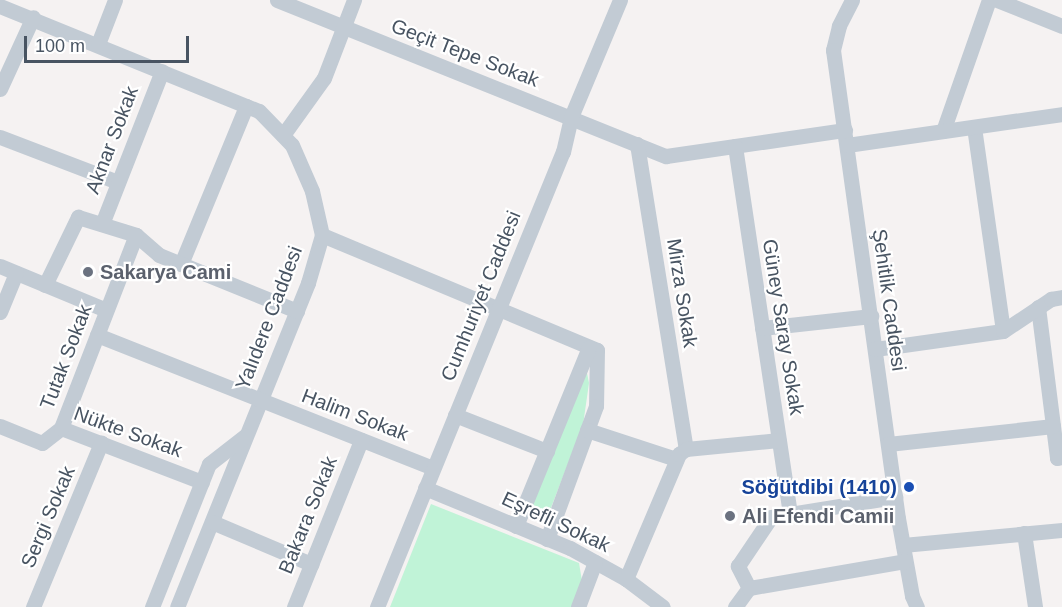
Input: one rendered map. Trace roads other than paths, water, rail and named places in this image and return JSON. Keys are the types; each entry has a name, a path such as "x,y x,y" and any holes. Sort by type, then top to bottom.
{"street":[{"path":"98,44 115,0"},
{"name":"Geçit Tepe Sokak","path":"277,0 666,156 735,146 942,131 1062,114"},
{"path":"283,135 324,78 354,0"},
{"name":"Cumhuriyet Caddesi","path":"377,607 562,152 571,117 620,0"},
{"path":"942,131 990,0"},
{"path":"997,0 1062,26"},
{"name":"Şehitlik Caddesi","path":"847,2 838,26 833,50 895,497 914,606"},
{"name":"Yalıdere Caddesi","path":"0,6 33,17 259,111 292,145 312,191 322,235 297,311 177,607"},
{"path":"0,89 33,17"},
{"name":"Aknar Sokak","path":"102,224 162,71"},
{"path":"181,264 246,106"},
{"path":"974,127 1003,331"},
{"path":"0,137 118,182"},
{"name":"Mirza Sokak","path":"637,144 681,454"},
{"name":"Güney Saray Sokak","path":"735,146 790,514"},
{"path":"45,285 78,217 136,235 159,255 297,311"},
{"name":"Tutak Sokak","path":"61,428 136,235"},
{"path":"322,235 597,350 596,406 548,539"},
{"path":"0,266 106,310"},
{"path":"0,312 16,273"},
{"path":"875,349 1003,331 1051,299 1062,297"},
{"path":"1038,308 1057,458 1062,457"},
{"path":"762,328 871,316"},
{"name":"Halim Sokak","path":"97,335 433,468"},
{"path":"516,526 589,347"},
{"path":"455,415 547,451"},
{"name":"Nükte Sokak","path":"0,426 42,443 61,428 202,482"},
{"path":"888,444 1053,426"},
{"path":"587,430 681,454 779,440"},
{"path":"152,607 209,464 247,434"},
{"name":"Bakara Sokak","path":"294,607 361,440"},
{"name":"Sergi Sokak","path":"33,607 101,443"},
{"path":"626,579 681,454"},
{"name":"Eşrefli Sokak","path":"425,488 548,539 596,562 626,579 663,607"},
{"path":"749,588 738,566 771,518 895,497"},
{"path":"212,522 311,564"},
{"path":"735,607 749,588 904,553 1024,533 1062,530"},
{"path":"1024,533 1035,607"},
{"path":"578,607 596,562"}],"place":[{"name":"Sakarya Cami","path":"88,272"},
{"name":"Söğütdibi (1410)","path":"909,487"},
{"name":"Ali Efendi Camii","path":"730,516"}]}
